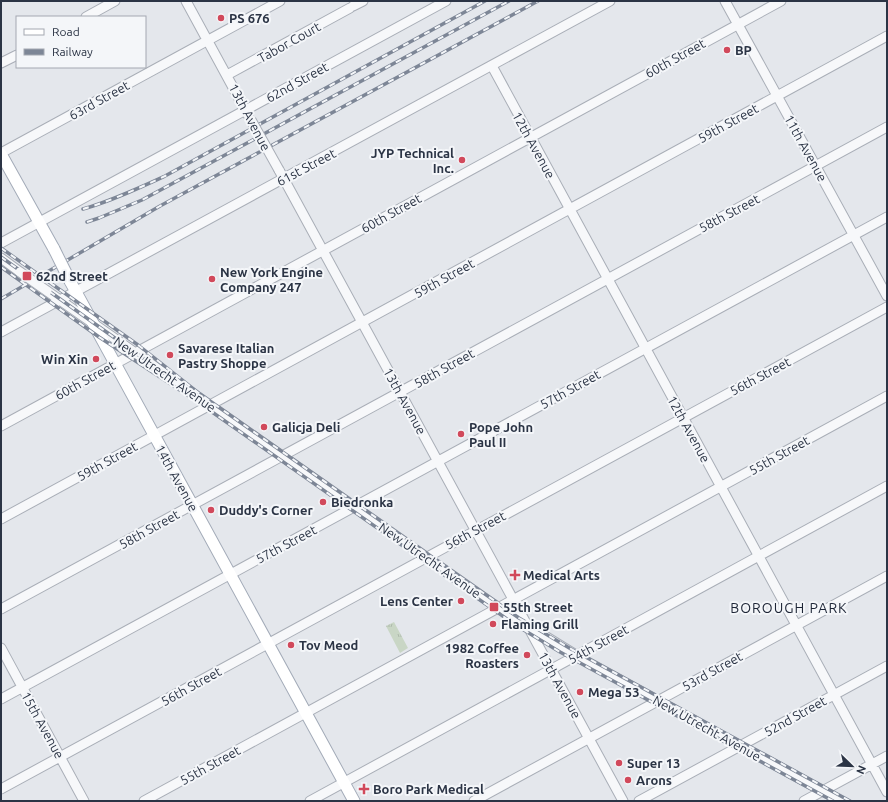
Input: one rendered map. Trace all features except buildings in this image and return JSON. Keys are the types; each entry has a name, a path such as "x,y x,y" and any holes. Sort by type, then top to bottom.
{"main road":[{"name":"14th Avenue","path":"1,154 354,801"}],"street":[{"path":"88,16 116,1"},
{"name":"13th Avenue","path":"186,1 623,801"},
{"name":"63rd Street","path":"1,154 280,1"},
{"name":"Tabor Court","path":"227,75 363,1"},
{"name":"62nd Street","path":"1,243 446,1"},
{"name":"61st Street","path":"1,332 610,1"},
{"name":"11th Avenue","path":"725,1 887,296"},
{"name":"60th Street","path":"1,426 781,1"},
{"name":"59th Street","path":"1,519 887,36"},
{"path":"1,64 16,56"},
{"name":"12th Avenue","path":"492,66 887,792"},
{"name":"58th Street","path":"1,609 887,127"},
{"name":"57th Street","path":"1,699 887,217"},
{"name":"New Utrecht Avenue","path":"1,258 134,353 499,608 577,656 841,801"},
{"name":"56th Street","path":"1,789 887,307"},
{"name":"55th Street","path":"144,801 887,396"},
{"name":"54th Street","path":"310,801 887,486"},
{"name":"53rd Street","path":"474,801 887,576"},
{"name":"15th Avenue","path":"1,648 84,801"},
{"name":"52nd Street","path":"639,801 887,666"},
{"path":"804,801 887,756"}],"green space":[{"path":"394,622 408,648 400,653 386,626"}],"railway":[{"path":"83,209 135,190 165,176 485,1"},
{"path":"87,222 142,200 509,1"},
{"path":"1,299 160,206 538,1"},
{"path":"1,248 138,345 200,394 519,618 571,649 850,801"},
{"path":"1,257 164,373"},
{"path":"1,267 99,337 195,400 514,624 560,652 833,801"}],"place":[{"name":"PS 676","path":"221,18"},
{"name":"BP","path":"727,50"},
{"name":"JYP Technical Inc.","path":"462,160"},
{"name":"62nd Street","path":"27,276"},
{"name":"New York Engine Company 247","path":"212,279"},
{"name":"Savarese Italian Pastry Shoppe","path":"170,355"},
{"name":"Win Xin","path":"96,359"},
{"name":"Galicja Deli","path":"264,427"},
{"name":"Pope John Paul II","path":"461,434"},
{"name":"Biedronka","path":"323,502"},
{"name":"Duddy's Corner","path":"211,510"},
{"name":"Medical Arts","path":"515,575"},
{"name":"Lens Center","path":"461,601"},
{"name":"55th Street","path":"494,607"},
{"name":"Flaming Grill","path":"493,624"},
{"name":"Tov Meod","path":"291,645"},
{"name":"1982 Coffee Roasters","path":"527,655"},
{"name":"Mega 53","path":"580,692"},
{"name":"Super 13","path":"619,763"},
{"name":"Arons","path":"628,780"},
{"name":"Boro Park Medical","path":"364,789"}],"district":[{"name":"BOROUGH PARK","path":"789,608"}]}
